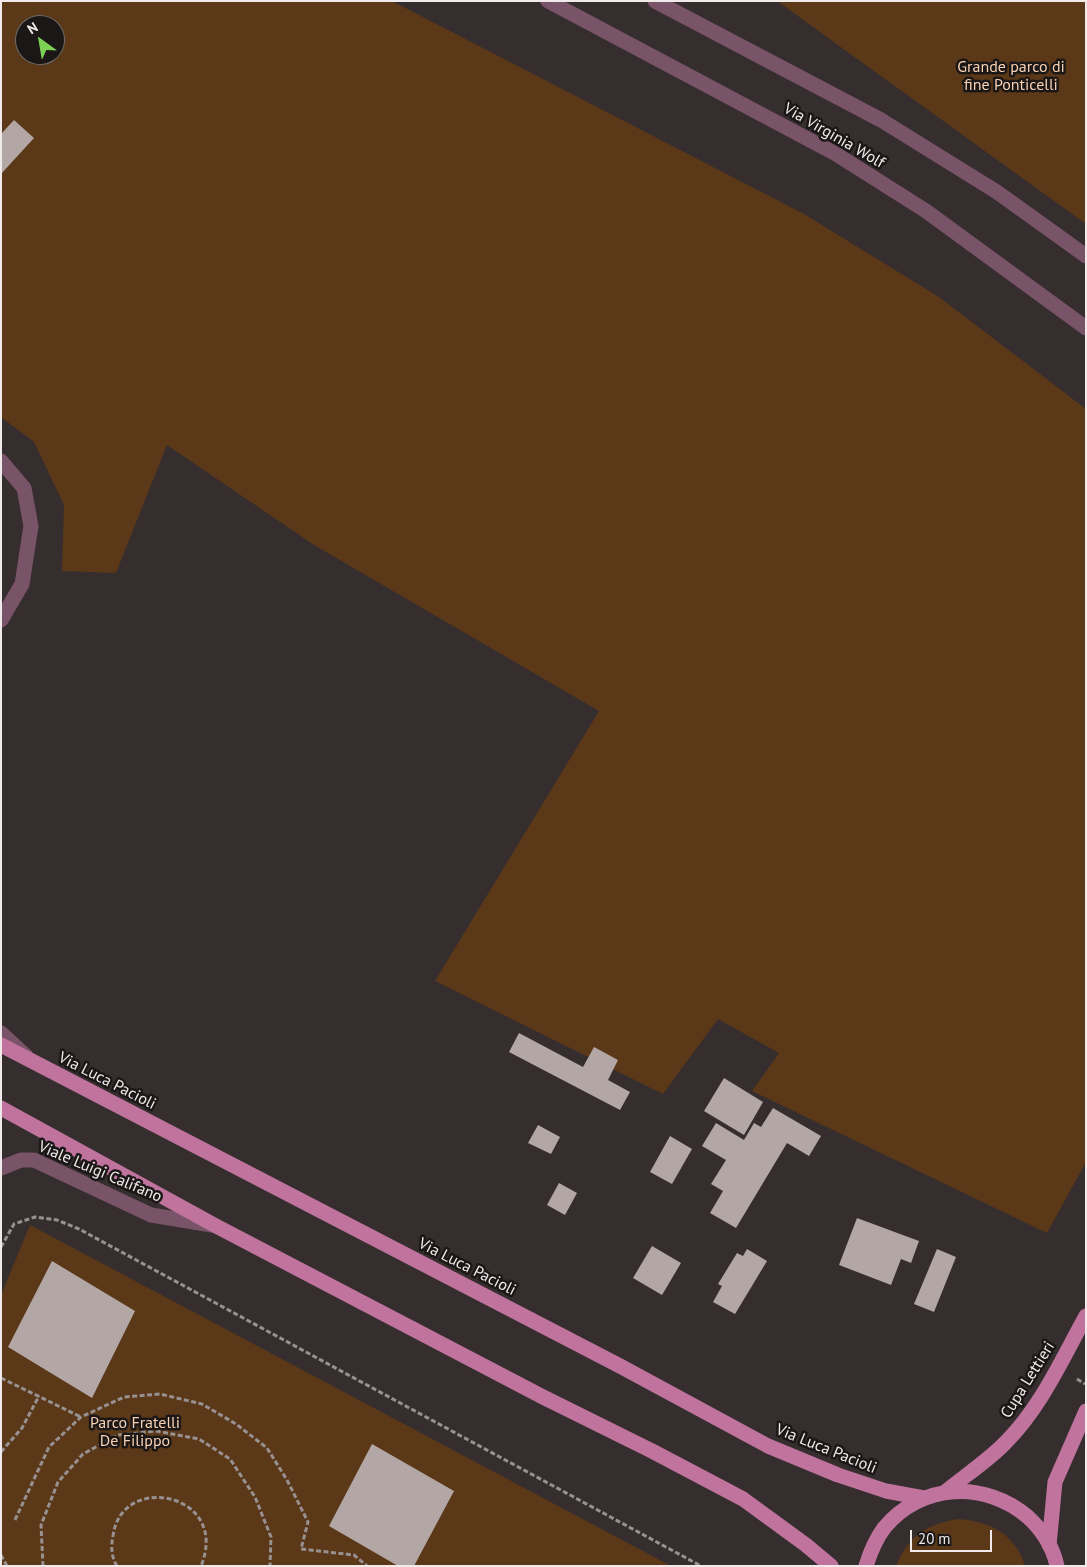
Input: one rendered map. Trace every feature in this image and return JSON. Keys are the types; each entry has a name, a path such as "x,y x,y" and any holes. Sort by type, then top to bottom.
{"main road":[{"name":"Via Luca Pacioli","path":"1,1045 620,1366 768,1446 838,1475 878,1488 924,1498"},
{"path":"1,1108 216,1226 543,1398 652,1451 743,1499 806,1545 831,1566"},
{"name":"Cupa Lettieri","path":"944,1493 1006,1442 1029,1415 1050,1382 1086,1316"},
{"path":"1050,1545 1055,1482 1086,1411"},
{"path":"866,1566 871,1550 884,1528 902,1511 924,1498 944,1493 969,1491 994,1496 1016,1508 1029,1518 1050,1545 1058,1564"}],"street":[{"name":"Via Virginia Wolf","path":"548,1 836,154 926,211 1086,328"},
{"name":"Via Virginia Wolf","path":"654,1 880,120 998,192 1086,256"},
{"path":"1,461 24,488 31,526 22,584 1,620"},
{"path":"1,1033 32,1062"},
{"name":"Viale Luigi Califano","path":"1,1168 21,1160 34,1160 152,1215 216,1226"}],"path":[{"path":"1,1247 14,1224 35,1217 57,1220 79,1229 701,1566"},
{"path":"1,1378 81,1418"},
{"path":"15,1520 49,1446 81,1418 124,1398 160,1394 202,1404 236,1424 267,1448 288,1480 308,1522 301,1549 354,1555 367,1566"},
{"path":"1,1452 22,1428 39,1396"},
{"path":"43,1566 41,1525 58,1482 83,1454 118,1435 156,1431 198,1439 230,1459 255,1497 271,1537 270,1566"},
{"path":"117,1566 111,1546 113,1531 120,1517 131,1506 145,1499 160,1496 176,1500 190,1507 200,1519 206,1534 206,1550 201,1566"},
{"path":"1,1555 7,1566"}],"green space":[{"path":"1,1 392,1 804,214 939,297 1086,409 1086,1162 1047,1233 752,1091 779,1053 718,1019 663,1094 435,981 599,711 314,545 167,445 116,573 62,571 64,505 34,442 1,417"},
{"name":"Grande parco di fine Ponticelli","path":"777,1 1086,1 1086,224"},
{"name":"Parco Fratelli De Filippo","path":"30,1225 671,1566 1,1566 1,1295"},
{"path":"957,1519 969,1520 990,1526 1008,1537 1021,1555 1025,1566 896,1566 907,1547 919,1534 936,1525"}],"building":[{"path":"14,120 34,138 1,174 1,134"},
{"path":"519,1033 583,1067 594,1047 618,1060 608,1080 630,1092 620,1110 509,1052"},
{"path":"724,1078 763,1102 744,1135 704,1111"},
{"path":"773,1108 821,1136 809,1156 787,1143 736,1228 710,1213 723,1191 711,1184 726,1160 702,1146 716,1123 744,1140 754,1123 761,1127"},
{"path":"538,1125 560,1137 551,1154 528,1143"},
{"path":"670,1136 692,1149 672,1184 650,1172"},
{"path":"559,1183 577,1193 565,1215 547,1205"},
{"path":"857,1218 919,1241 911,1263 901,1259 891,1285 839,1265"},
{"path":"652,1246 681,1263 662,1295 633,1278"},
{"path":"747,1249 767,1261 735,1314 713,1302 722,1286 718,1284 737,1253 743,1256"},
{"path":"937,1249 956,1257 934,1312 914,1304"},
{"path":"52,1261 135,1311 92,1398 8,1347"},
{"path":"372,1444 454,1491 414,1566 398,1566 329,1526"}]}
